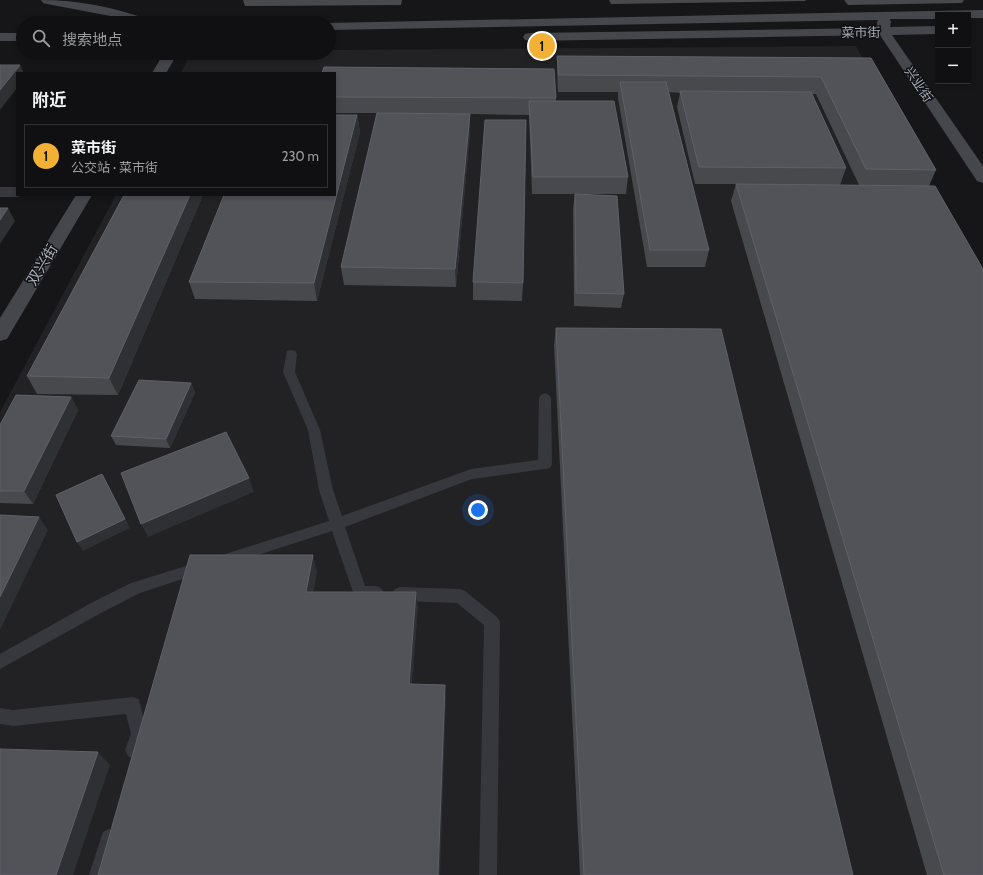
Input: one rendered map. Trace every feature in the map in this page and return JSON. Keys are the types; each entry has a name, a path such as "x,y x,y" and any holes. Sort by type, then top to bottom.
{"main road":[{"path":"47,0 90,14 127,16"},
{"path":"336,26 983,14"},
{"path":"884,32 884,22 923,15"},
{"name":"菜市街","path":"520,37 935,30"},
{"name":"兴业街","path":"884,32 983,178"},
{"path":"0,37 16,37"},
{"path":"159,72 166,60"},
{"name":"双兴街","path":"0,334 83,196"}],"street":[{"path":"0,192 16,192"}],"lane":[{"path":"291,354 289,372 314,430 326,490 360,593 460,596 492,622 488,875"},
{"path":"0,662 96,608 136,588 337,524 471,474 545,464 545,398"},
{"path":"0,716 13,718 133,705 139,734 130,764"},
{"path":"98,875 113,823"}],"shaded area":[{"path":"856,46 977,281 983,875 0,875 0,412 115,196 336,196 336,72 182,72 188,60 336,60 336,50"}],"building":[{"path":"557,56 871,58 936,170 866,169 821,77 559,75"},
{"path":"0,65 20,65 0,90"},
{"path":"324,67 554,69 556,98 336,97 336,72 322,72"},
{"path":"620,82 666,82 709,250 650,250"},
{"path":"680,91 811,92 846,168 699,167"},
{"path":"529,101 614,101 628,177 533,177"},
{"path":"377,113 470,114 455,269 341,267"},
{"path":"336,115 357,115 314,283 189,282 224,196 336,196"},
{"path":"485,120 526,120 523,283 473,282"},
{"path":"736,184 935,186 983,269 983,875 944,875"},
{"path":"575,194 617,196 624,294 576,293"},
{"path":"123,196 190,196 109,378 27,376"},
{"path":"0,208 8,208 0,220"},
{"path":"556,328 721,329 853,875 584,875"},
{"path":"139,380 191,383 166,439 111,436"},
{"path":"16,395 71,397 24,491 0,491 0,425"},
{"path":"226,432 249,478 141,524 121,473"},
{"path":"102,474 125,519 77,542 56,495"},
{"path":"0,515 39,517 0,597"},
{"path":"190,555 313,555 306,592 416,592 409,684 445,685 438,875 98,875"},
{"path":"0,749 98,752 56,875 0,875"}],"place":[{"name":"菜市街","path":"542,46"}]}
